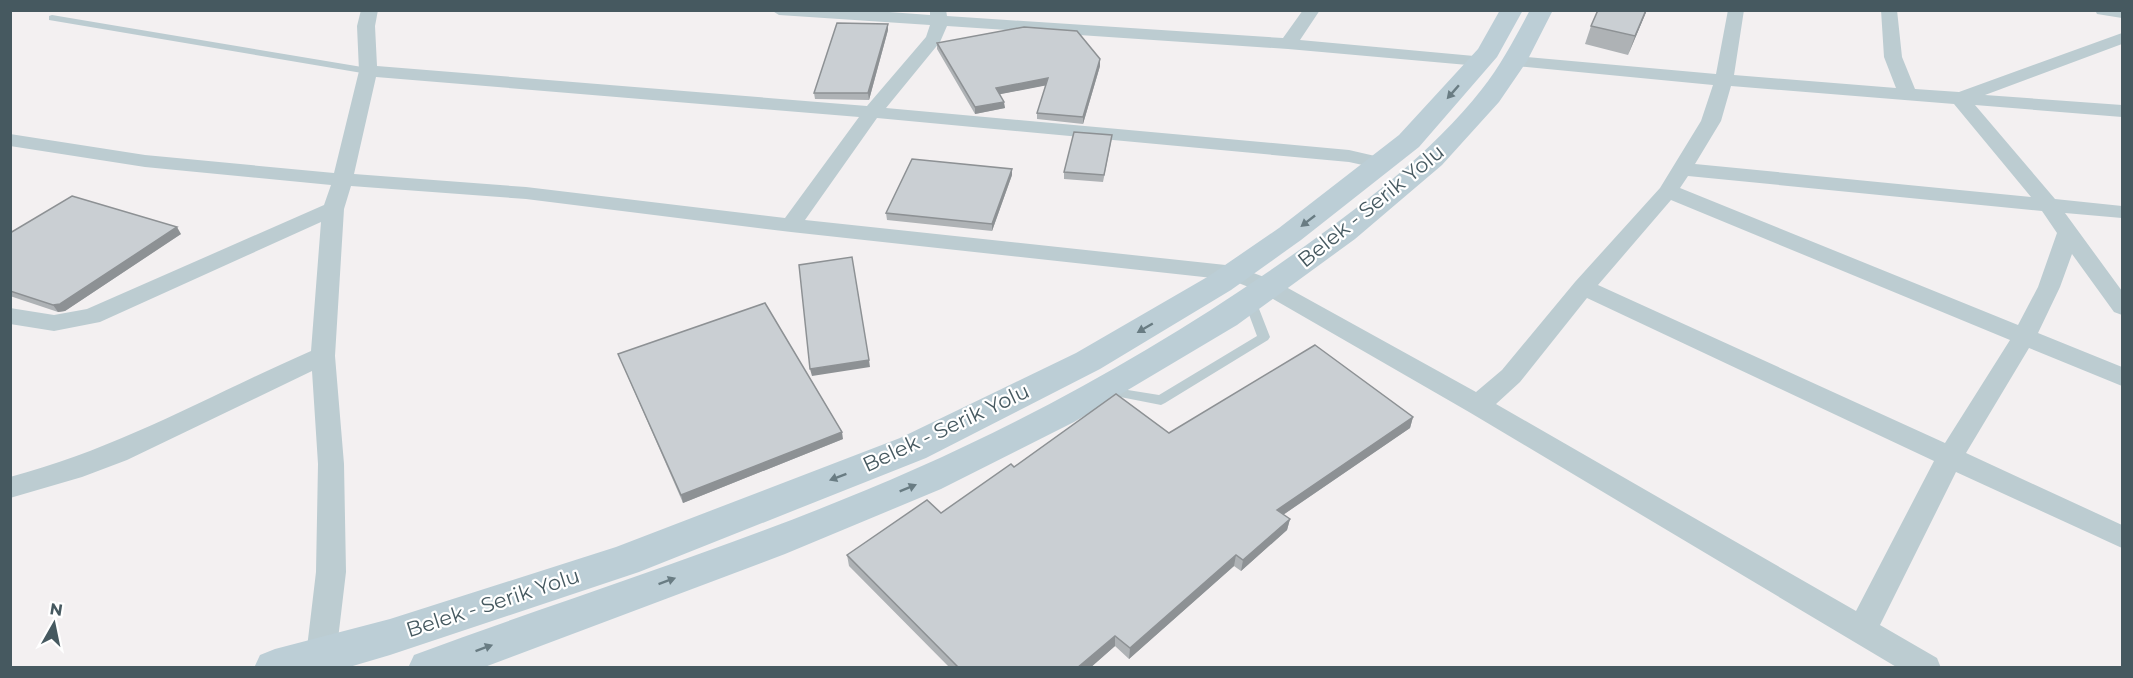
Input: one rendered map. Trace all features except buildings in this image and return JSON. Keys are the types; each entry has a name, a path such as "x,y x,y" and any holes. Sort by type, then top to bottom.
{"main road":[{"name":"Belek - Serik Yolu","path":"429,668 771,543 928,479 1062,413 1226,317 1290,234 1409,141 1488,52 1512,10"},
{"name":"Belek - Serik Yolu","path":"275,668 390,637 625,560 913,448 1089,361 1251,287 1344,233 1432,159 1490,97 1515,61 1542,10"}],"street":[{"path":"321,656 331,572 331,464 323,356 333,209 343,179 368,71 366,26 370,10"},
{"path":"779,10 939,15 1479,61"},
{"path":"1288,44 1312,10"},
{"path":"1478,405 1511,376 1583,288 1668,191 1682,170 1711,121 1727,68 1736,10"},
{"path":"1889,10 1893,57 1908,94"},
{"path":"2103,10 2122,13"},
{"path":"791,225 872,112 934,38 939,15"},
{"path":"1959,98 2122,38"},
{"path":"1515,61 1722,80 2122,111"},
{"path":"368,71 872,112 1349,156 1381,163"},
{"path":"1959,98 2050,206 2122,307"},
{"path":"10,140 145,161 266,174 526,193 791,225 1251,287 1478,405 1926,668"},
{"path":"1682,170 2122,212"},
{"path":"1668,191 2122,377"},
{"path":"10,316 54,323 92,316 333,209"},
{"path":"1862,630 1950,458 2024,337 2049,287 2068,232"},
{"path":"1583,288 2122,537"},
{"path":"10,488 64,472 133,447 286,371 323,356"}],"lane":[{"path":"52,18 368,71"}]}
